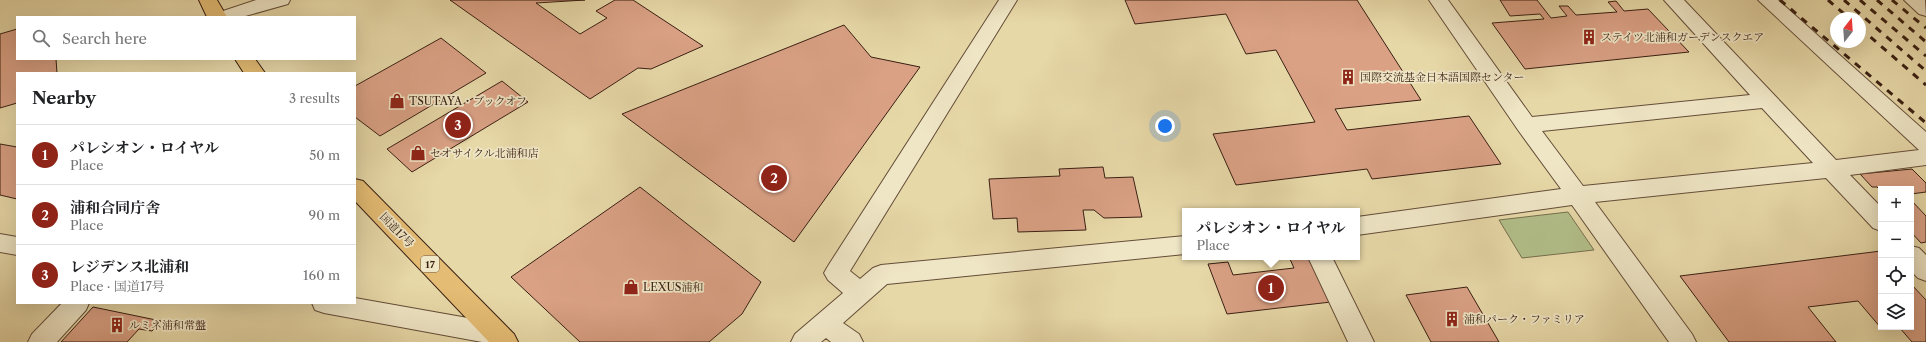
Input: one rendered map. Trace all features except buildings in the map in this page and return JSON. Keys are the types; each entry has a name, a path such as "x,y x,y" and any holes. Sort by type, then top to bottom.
{"highway":[{"path":"208,0 216,16"},
{"path":"247,60 254,72"},
{"name":"国道17号","path":"356,188 501,338"}],"street":[{"path":"227,16 248,8 281,0"},
{"path":"859,293 836,273 1008,0"},
{"path":"1438,0 1525,125 1579,195 1683,342"},
{"path":"1673,0 1878,219"},
{"path":"1767,0 1926,144"},
{"path":"1913,0 1926,10"},
{"path":"1525,125 1766,100"},
{"path":"1360,226 1579,195 1832,169 1926,157"},
{"path":"0,243 16,246"},
{"path":"804,342 881,275 1182,245"},
{"path":"1914,258 1926,271"},
{"path":"1321,260 1361,342"},
{"path":"41,342 76,304"},
{"path":"329,304 501,338"},
{"path":"825,323 850,342"}],"green space":[{"path":"1568,212 1594,250 1522,258 1499,220"}],"railway":[{"path":"1780,0 1926,123"},
{"path":"1828,0 1842,12"},
{"path":"1844,0 1926,71"},
{"path":"1860,0 1926,56"},
{"path":"1877,0 1926,42"},
{"path":"1892,0 1926,28"},
{"path":"1866,33 1926,85"}],"place":[{"name":"ステイツ北浦和ガーデンスクエア","path":"1589,37"},
{"name":"国際交流基金日本語国際センター","path":"1348,77"},
{"name":"TSUTAYA・ブックオフ","path":"397,101"},
{"name":"レジデンス北浦和","path":"458,125"},
{"name":"セオサイクル北浦和店","path":"418,153"},
{"name":"浦和合同庁舎","path":"774,178"},
{"name":"LEXUS浦和","path":"631,287"},
{"name":"パレシオン・ロイヤル","path":"1271,288"},
{"name":"浦和パーク・ファミリア","path":"1452,319"},
{"name":"ルミネ浦和常盤","path":"117,325"}]}
